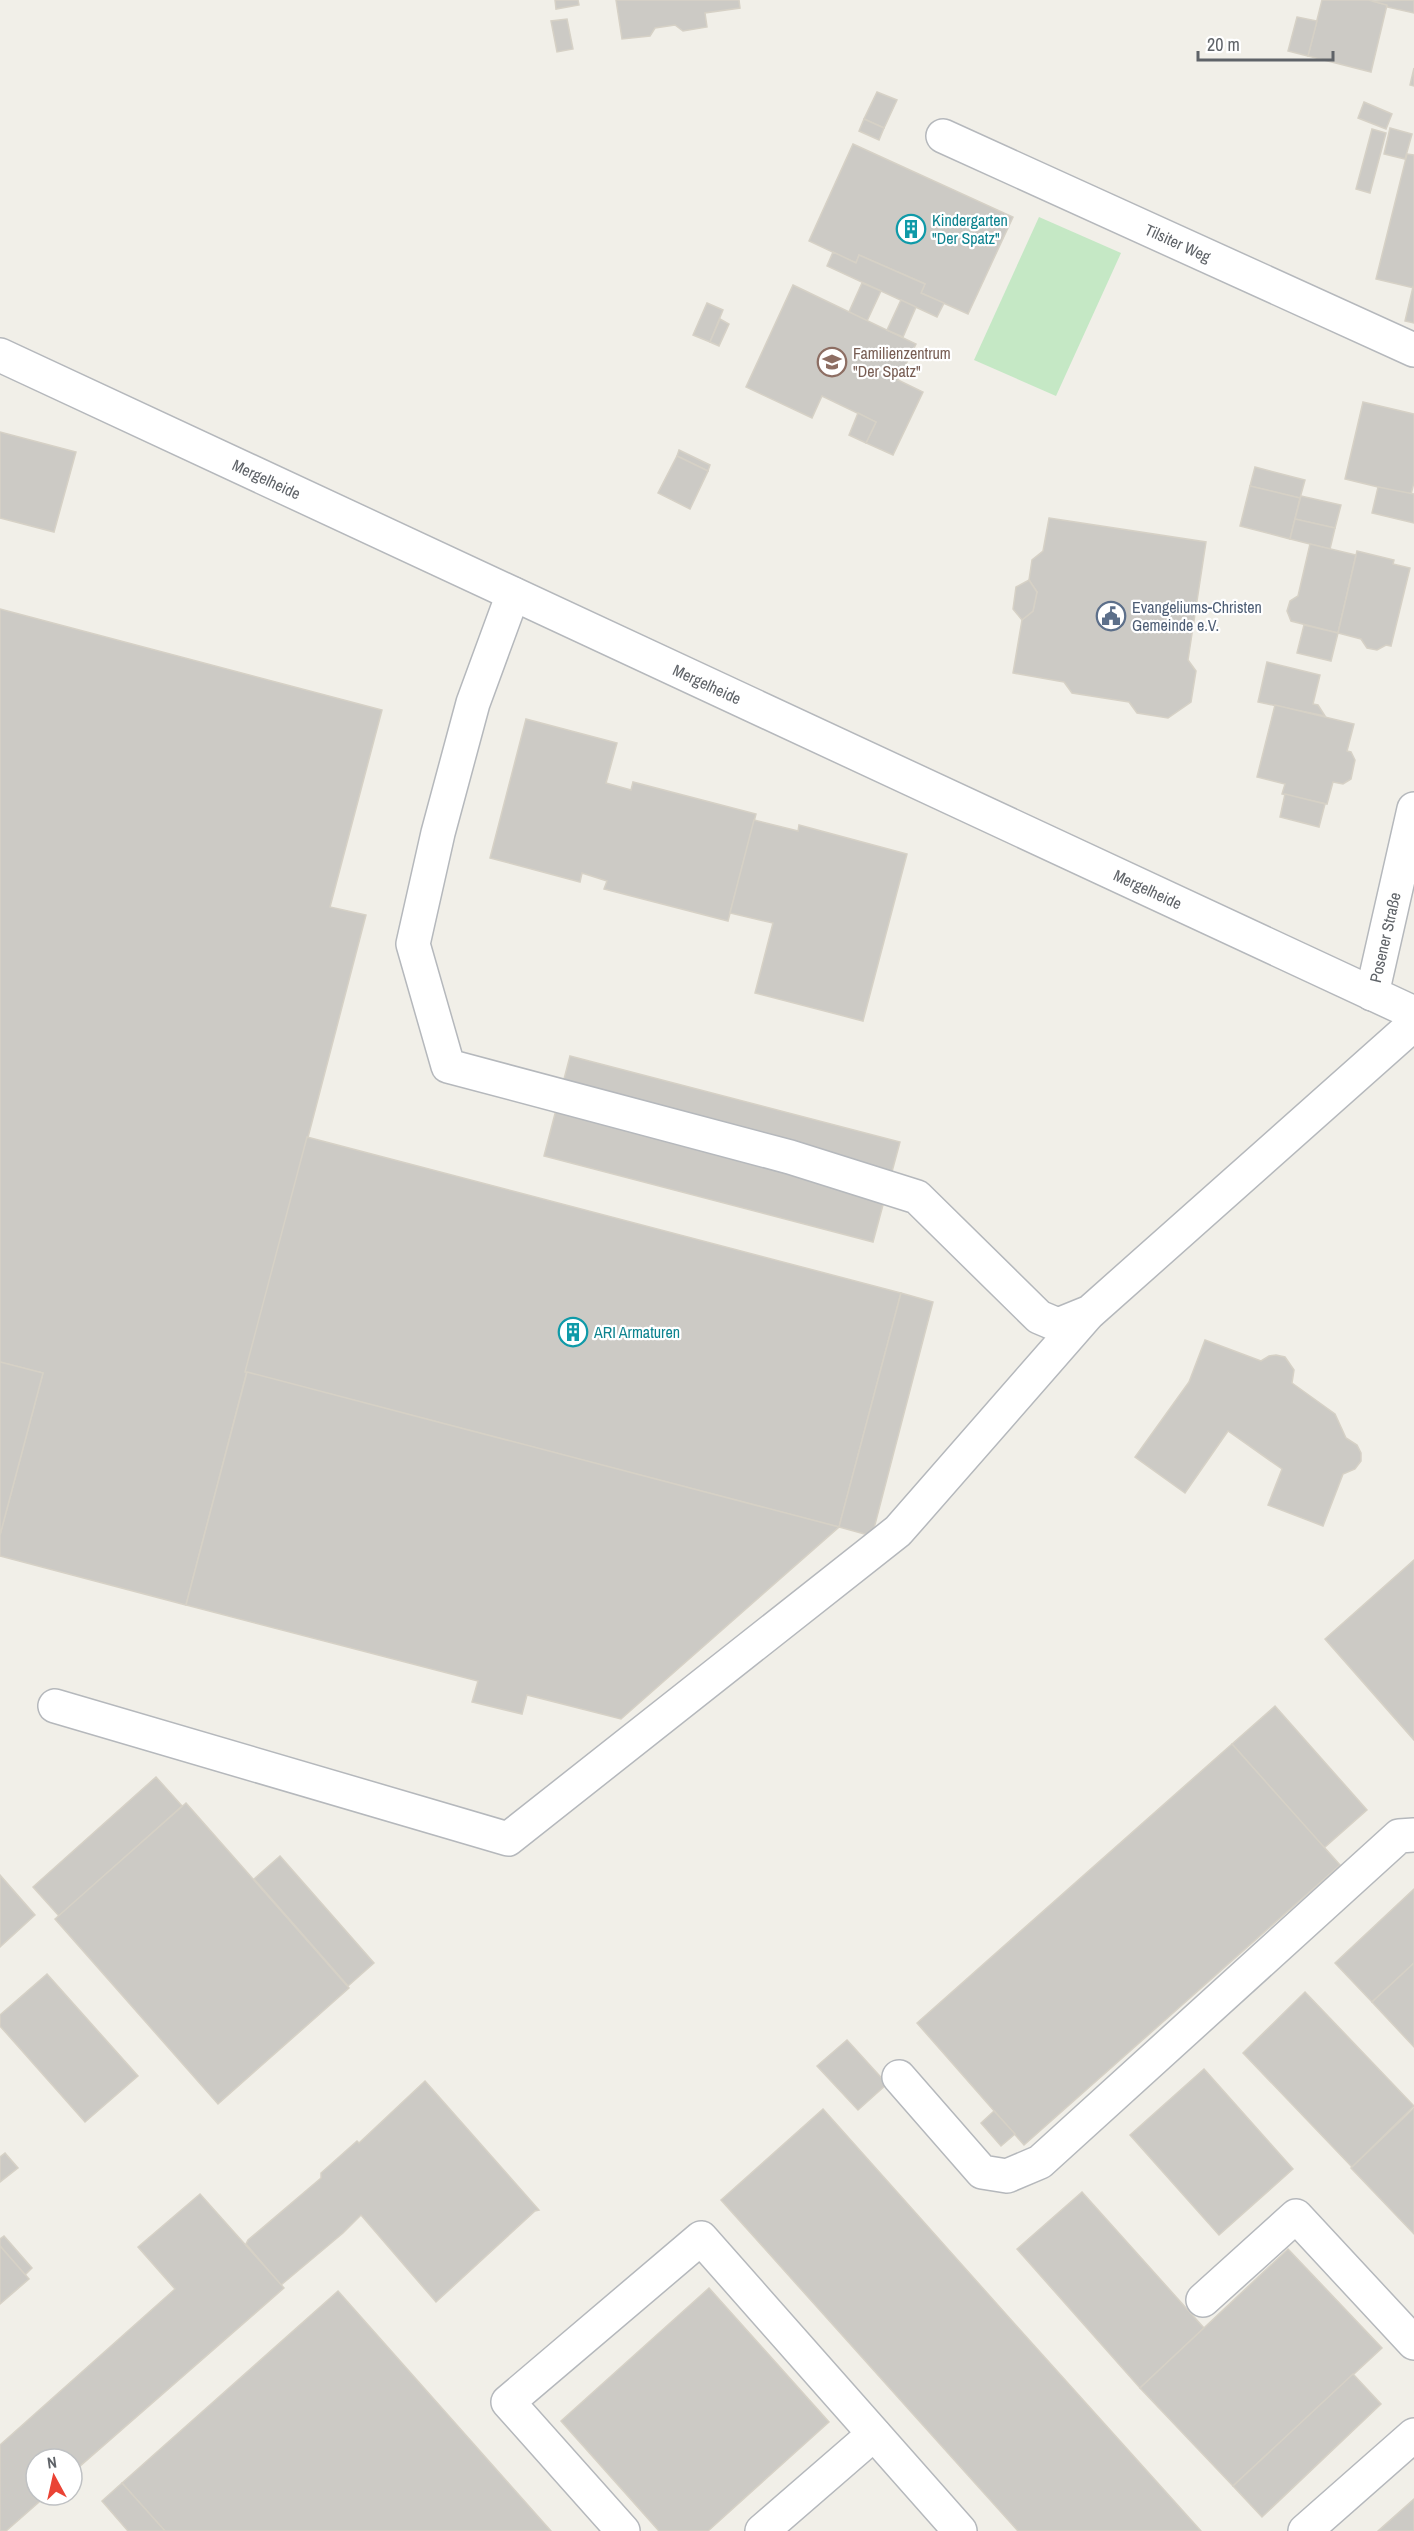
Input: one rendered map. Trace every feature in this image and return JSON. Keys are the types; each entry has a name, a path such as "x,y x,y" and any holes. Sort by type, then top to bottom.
{"street":[{"name":"Tilsiter Weg","path":"944,136 1414,350"},
{"name":"Mergelheide","path":"0,356 1414,1013"},
{"path":"513,594 473,703 438,833 413,944 447,1066 790,1157 917,1197 1039,1317 1058,1325 1090,1312"},
{"name":"Posener Straße","path":"1372,994 1414,808"},
{"path":"54,1706 508,1839 898,1531 1090,1312 1414,1023"},
{"path":"899,2077 982,2172 1007,2176 1040,2162 1399,1836 1414,1835"},
{"path":"1203,2300 1296,2216 1414,2343"},
{"path":"623,2531 508,2402 701,2238 960,2531"},
{"path":"762,2531 874,2434"},
{"path":"1305,2530 1414,2435"}],"green space":[{"path":"1039,217 1121,253 1056,396 974,360"}],"building":[{"path":"555,0 578,0 579,5 556,9"},
{"path":"616,0 739,0 740,8 705,13 707,27 683,31 675,25 655,28 650,36 622,39"},
{"path":"1322,0 1369,0 1387,5 1371,72 1308,56"},
{"path":"1414,0 1414,13 1372,1"},
{"path":"1297,17 1317,21 1308,56 1288,51"},
{"path":"567,19 573,49 557,52 551,21"},
{"path":"1414,68 1414,86 1410,85"},
{"path":"877,92 897,100 884,128 864,119"},
{"path":"1364,102 1392,114 1386,129 1358,118"},
{"path":"864,119 884,128 879,140 859,131"},
{"path":"1390,128 1412,134 1405,159 1384,154"},
{"path":"1372,129 1386,133 1370,193 1356,189"},
{"name":"Kindergarten \"Der Spatz\"","path":"853,144 1013,217 968,314 921,293 925,284 859,255 856,263 809,241"},
{"path":"1407,154 1414,155 1414,288 1376,279"},
{"path":"833,252 856,263 859,255 925,284 921,293 944,303 937,317 827,266"},
{"path":"862,283 881,291 867,321 849,312"},
{"name":"Familienzentrum \"Der Spatz\"","path":"793,285 916,344 898,380 923,392 893,455 866,443 876,422 822,396 812,418 746,387"},
{"path":"1414,288 1414,323 1405,321"},
{"path":"901,300 916,307 903,337 887,330"},
{"path":"707,303 723,310 710,342 693,335"},
{"path":"720,319 729,324 719,346 710,342"},
{"path":"1363,402 1414,414 1414,482 1411,495 1345,479"},
{"path":"858,413 876,422 866,443 849,435"},
{"path":"0,432 76,452 54,532 0,518"},
{"path":"679,450 710,465 708,471 677,456"},
{"path":"677,456 708,471 690,509 658,493"},
{"path":"1255,467 1305,480 1300,498 1250,486"},
{"path":"1250,486 1300,498 1290,539 1240,526"},
{"path":"1378,487 1414,494 1414,523 1372,513"},
{"path":"1301,496 1341,505 1335,528 1295,519"},
{"name":"Evangeliums-Christen Gemeinde e.V.","path":"1049,518 1206,542 1188,660 1196,671 1191,702 1168,718 1137,713 1129,702 1072,693 1064,682 1013,673 1022,620 1033,611 1037,592 1029,580 1032,560 1043,551"},
{"path":"1295,519 1335,528 1330,549 1290,539"},
{"path":"1310,544 1356,555 1338,633 1291,621 1287,611 1290,601 1298,596"},
{"path":"1357,551 1394,560 1393,564 1410,568 1391,646 1386,645 1377,650 1367,648 1361,639 1338,633"},
{"path":"1029,580 1037,592 1033,611 1022,620 1013,609 1016,587"},
{"path":"0,609 382,710 330,907 366,915 186,1605 0,1556 0,1535 43,1373 0,1362"},
{"path":"1304,625 1338,633 1331,661 1297,653"},
{"path":"1267,662 1320,675 1313,704 1318,705 1325,716 1258,702"},
{"path":"1275,705 1354,724 1347,751 1351,752 1355,760 1351,779 1343,784 1333,782 1327,804 1282,794 1285,784 1257,777"},
{"path":"526,719 617,743 606,783 631,790 633,782 756,814 728,921 604,889 607,881 582,873 580,882 490,858"},
{"path":"1285,794 1325,804 1319,827 1280,817"},
{"path":"754,820 798,831 799,825 907,854 863,1021 755,993 773,923 730,913"},
{"path":"570,1056 900,1142 873,1242 544,1156"},
{"name":"ARI Armaturen","path":"307,1137 901,1293 839,1527 245,1372"},
{"path":"901,1293 933,1302 872,1536 839,1527"},
{"path":"1205,1340 1261,1361 1269,1356 1285,1357 1294,1370 1292,1383 1335,1414 1346,1438 1357,1445 1361,1453 1361,1461 1355,1469 1343,1474 1323,1526 1268,1505 1282,1469 1228,1431 1185,1493 1135,1457 1189,1382"},
{"path":"0,1362 43,1373 0,1535"},
{"path":"247,1372 839,1527 621,1719 527,1695 522,1714 472,1702 478,1681 186,1605"},
{"path":"1414,1560 1414,1740 1325,1639"},
{"path":"1275,1706 1367,1810 1324,1848 1232,1744"},
{"path":"1232,1744 1340,1865 1024,2145 917,2023"},
{"path":"156,1777 182,1806 59,1916 33,1887"},
{"path":"186,1803 349,1988 218,2104 55,1919"},
{"path":"280,1856 374,1963 348,1986 254,1879"},
{"path":"0,1875 35,1915 0,1947"},
{"path":"1414,1889 1414,1963 1372,2002 1335,1963"},
{"path":"1414,1963 1414,2047 1372,2002"},
{"path":"47,1974 138,2076 85,2122 0,2026 0,2015"},
{"path":"1305,1992 1414,2106 1352,2167 1243,2053"},
{"path":"847,2040 887,2084 858,2110 817,2066"},
{"path":"1204,2069 1293,2169 1219,2235 1130,2135"},
{"path":"425,2081 539,2210 535,2211 436,2302 361,2215 281,2285 246,2244 248,2240 321,2178 321,2173 357,2141 359,2143"},
{"path":"1414,2108 1414,2234 1351,2168"},
{"path":"823,2109 1201,2531 1018,2531 721,2200"},
{"path":"994,2111 1015,2134 1001,2146 981,2123"},
{"path":"5,2153 18,2168 0,2182 0,2157"},
{"path":"1082,2192 1204,2328 1140,2388 1017,2249"},
{"path":"200,2194 284,2288 84,2463 84,2447 24,2447 24,2507 33,2507 6,2531 0,2531 0,2445 175,2289 138,2247"},
{"path":"4,2236 32,2268 25,2275 0,2246 0,2239"},
{"path":"0,2246 29,2279 0,2304"},
{"path":"1288,2249 1382,2348 1233,2486 1140,2388"},
{"path":"709,2288 829,2422 708,2531 659,2531 561,2421"},
{"path":"338,2291 551,2531 165,2531 122,2483"},
{"path":"1353,2374 1381,2404 1262,2517 1233,2486"},
{"path":"122,2483 165,2531 128,2531 102,2501"},
{"path":"1414,2499 1414,2531 1378,2531"}],"place":[{"name":"Kindergarten \"Der Spatz\"","path":"911,229"},
{"name":"Familienzentrum \"Der Spatz\"","path":"832,362"},
{"name":"Evangeliums-Christen Gemeinde e.V.","path":"1111,616"},
{"name":"ARI Armaturen","path":"573,1332"}]}
